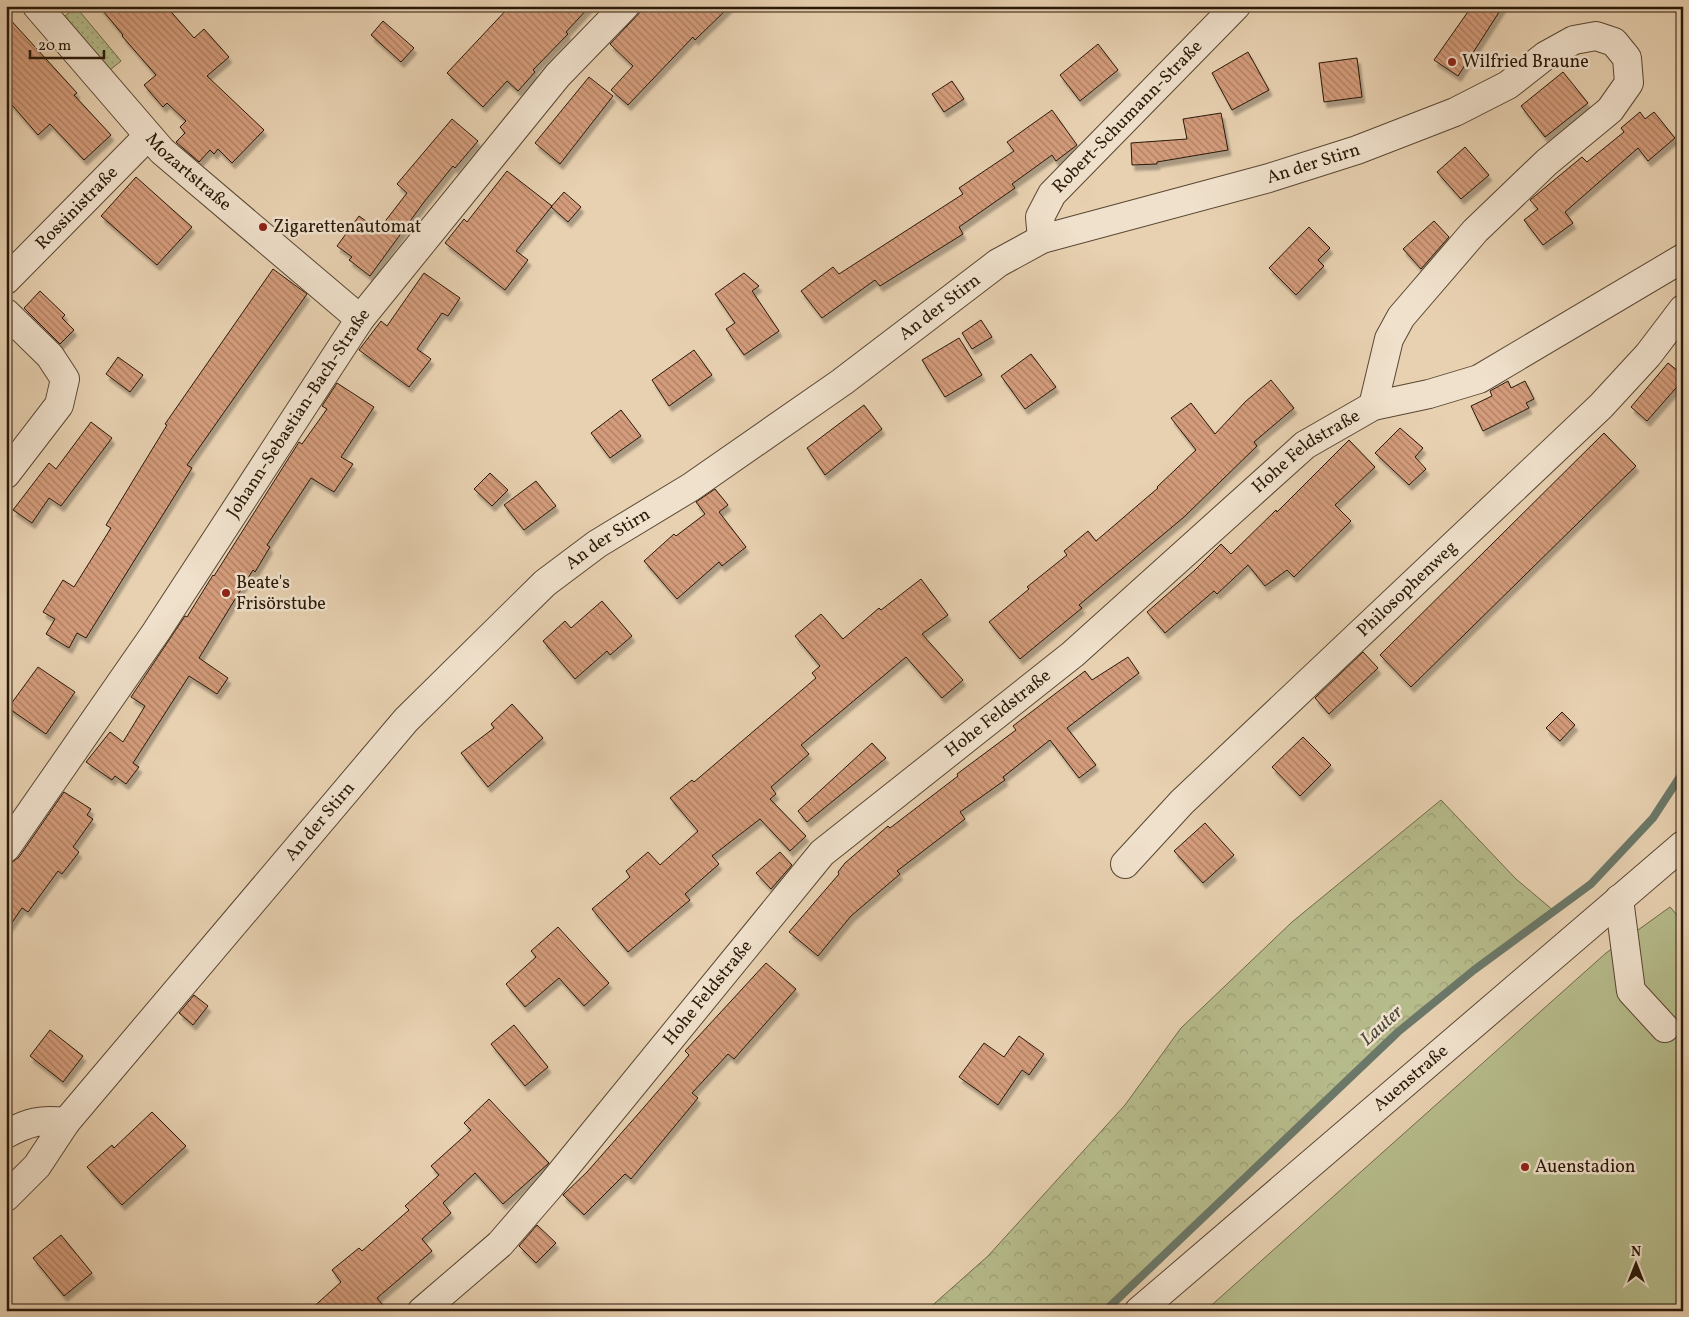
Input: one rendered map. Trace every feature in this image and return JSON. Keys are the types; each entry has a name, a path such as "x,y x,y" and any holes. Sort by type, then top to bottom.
{"street":[{"name":"Mozartstraße","path":"37,6 162,151 360,319"},
{"name":"Johann-Sebastian-Bach-Straße","path":"6,848 156,632 360,319 558,75 625,6"},
{"name":"Robert-Schumann-Straße","path":"1042,239 1040,217 1052,194 1236,6"},
{"name":"An der Stirn","path":"6,1197 37,1166 66,1122 406,720 545,583 597,544 691,487 827,392 998,263 1042,239 1268,178 1358,150 1455,112 1508,85 1545,56 1574,40 1596,36 1614,42 1627,58 1629,83 1610,110 1547,162 1475,231 1401,317 1389,339 1374,406"},
{"name":"Rossinistraße","path":"6,280 148,136"},
{"name":"Hohe Feldstraße","path":"422,1311 500,1244 539,1200 822,853 1073,654 1305,445 1374,406 1429,394 1479,379 1683,258"},
{"name":"Philosophenweg","path":"1125,864 1182,802 1601,406 1648,355 1683,308"},
{"path":"6,313 50,356 65,379 59,405 6,474"},
{"name":"Auenstraße","path":"1139,1311 1683,845"},
{"path":"1619,899 1630,991 1665,1028"},
{"path":"6,1134 27,1124 44,1119 66,1122"}],"green space":[{"path":"76,7 121,61 105,74 60,20"},
{"path":"1441,800 1516,879 1554,911 1474,970 1398,1032 1105,1311 926,1311 988,1256 1125,1105 1181,1028 1292,922"},
{"name":"Auenstadion","path":"1670,907 1683,922 1683,1311 1205,1311 1606,953"}],"building":[{"path":"99,6 166,6 194,38 204,29 229,57 207,76 264,130 232,163 218,149 214,154 210,150 199,162 176,142 185,133 180,127 186,121 167,103 163,107 144,85 156,75"},
{"path":"510,6 590,6 566,32 568,34 533,70 535,72 518,91 507,81 483,107 447,73"},
{"path":"646,6 730,6 695,40 693,37 628,105 611,90 633,66 610,44"},
{"path":"1472,6 1503,6 1458,76 1434,60"},
{"path":"6,15 77,93 74,95 111,135 84,160 50,124 38,135 6,98"},
{"path":"383,21 414,48 401,62 371,35"},
{"path":"1098,44 1118,70 1080,101 1060,75"},
{"path":"1248,52 1269,90 1232,110 1212,73"},
{"path":"1357,58 1362,97 1324,102 1319,63"},
{"path":"1563,72 1588,103 1545,137 1521,106"},
{"path":"589,77 613,96 560,164 535,143"},
{"path":"952,81 964,99 944,112 932,94"},
{"path":"1052,110 1077,145 1056,161 1052,155 1012,184 1015,188 959,227 963,234 880,286 875,280 822,318 801,291 833,267 839,274 963,194 959,188 1014,151 1007,142"},
{"path":"1640,112 1645,119 1654,112 1675,138 1648,161 1638,148 1565,212 1573,223 1543,245 1524,220 1538,209 1530,200 1582,157 1587,162 1624,132 1621,128"},
{"path":"1221,113 1228,150 1157,162 1157,164 1132,165 1131,143 1187,139 1183,119"},
{"path":"452,119 478,141 455,168 453,166 424,202 370,276 349,260 352,257 337,246 359,216 373,226 378,220 383,224 407,193 397,184"},
{"path":"1465,147 1489,175 1461,199 1437,172"},
{"path":"507,171 552,206 516,251 528,260 505,290 445,243 464,219 467,222"},
{"path":"136,177 192,227 157,265 101,216"},
{"path":"564,192 581,207 568,222 551,207"},
{"path":"1434,221 1449,237 1421,269 1403,249"},
{"path":"1309,227 1330,248 1318,260 1324,266 1296,295 1269,268"},
{"path":"273,269 307,294 187,465 192,468 86,638 77,633 69,648 46,634 55,619 43,612 63,580 74,587 111,528 106,525 167,425 165,424"},
{"path":"424,273 460,298 448,316 442,313 417,349 431,359 409,387 359,350 381,321 387,326"},
{"path":"744,273 759,286 752,291 779,331 744,355 726,329 735,323 715,294"},
{"path":"40,291 65,315 62,318 74,330 60,344 24,308"},
{"path":"981,320 992,337 972,349 962,333"},
{"path":"959,338 982,375 945,397 922,360"},
{"path":"694,350 712,375 669,406 652,380"},
{"path":"1031,354 1056,387 1025,409 1001,376"},
{"path":"118,357 143,375 130,392 106,374"},
{"path":"1668,363 1683,375 1683,380 1647,421 1631,407"},
{"path":"1271,380 1294,408 1254,442 1257,446 1184,517 1079,605 1082,608 1020,659 989,622 1029,589 1027,587 1067,555 1064,551 1088,531 1096,541 1158,488 1196,450 1171,418 1191,403 1215,434 1246,401"},
{"path":"1508,381 1511,388 1525,381 1534,399 1526,403 1529,408 1483,431 1471,406 1492,396 1490,391"},
{"path":"337,383 374,407 341,457 353,464 334,492 311,478 267,545 270,547 255,572 253,570 199,658 228,678 217,694 189,676 133,763 139,767 126,784 115,776 112,780 86,762 110,732 123,742 145,706 131,697 185,616 187,617 299,442 302,444 327,409 322,406"},
{"path":"864,405 882,429 825,475 807,448"},
{"path":"621,410 641,436 610,458 591,433"},
{"path":"91,422 112,438 61,506 49,498 32,523 13,510 49,463 56,469"},
{"path":"1400,428 1423,448 1415,457 1426,469 1409,485 1375,453"},
{"path":"1604,433 1636,466 1411,687 1380,655"},
{"path":"1349,440 1375,467 1335,505 1351,521 1294,577 1287,570 1265,586 1248,565 1217,594 1214,591 1165,633 1147,612 1195,570 1221,544 1231,554 1276,510 1277,512"},
{"path":"490,473 508,490 492,506 474,489"},
{"path":"536,481 556,506 524,530 504,505"},
{"path":"715,489 728,505 719,512 746,547 722,566 719,562 677,599 644,561 674,534 676,536 705,514 696,502"},
{"path":"921,579 948,615 922,634 963,680 942,698 906,657 801,745 809,754 771,787 776,794 770,799 806,836 790,851 760,819 712,856 719,864 685,894 690,900 628,952 592,909 630,877 626,871 648,852 660,865 698,831 670,798 692,780 694,782 816,678 812,673 820,666 795,636 821,614 843,639 879,608 881,610"},
{"path":"602,601 632,636 610,655 607,651 575,679 543,641 565,621 571,628"},
{"path":"1363,652 1378,668 1329,714 1315,698"},
{"path":"1128,657 1139,673 1067,728 1096,765 1079,778 1050,740 1003,777 1005,780 960,812 965,819 897,871 900,874 851,916 818,956 789,932 839,874 838,872 845,863 888,826 890,828 958,776 957,774 1016,730 1013,726 1085,671 1092,680"},
{"path":"38,667 75,692 46,734 8,708"},
{"path":"512,704 543,738 488,787 461,753 494,728 491,724"},
{"path":"1562,712 1575,725 1560,741 1546,728"},
{"path":"1303,737 1331,765 1300,796 1272,767"},
{"path":"872,743 886,758 807,822 798,811"},
{"path":"64,792 91,809 87,815 93,819 73,847 79,852 62,874 58,871 28,912 22,908 6,931 6,867 19,857"},
{"path":"1205,823 1234,855 1203,883 1174,851"},
{"path":"780,852 792,865 771,889 756,873"},
{"path":"558,927 609,983 584,1006 559,978 525,1007 506,984 536,957 531,951"},
{"path":"766,963 796,989 734,1059 728,1054 692,1093 698,1098 631,1179 625,1174 584,1215 563,1195 587,1172 639,1113 689,1055 685,1051"},
{"path":"194,995 208,1006 193,1025 179,1013"},
{"path":"514,1025 548,1067 525,1086 491,1044"},
{"path":"50,1030 83,1056 63,1082 30,1056"},
{"path":"1019,1036 1044,1054 1029,1075 1022,1070 998,1105 959,1077 984,1043 1004,1057"},
{"path":"489,1099 549,1163 503,1204 475,1173 443,1203 451,1213 422,1239 432,1251 377,1298 388,1311 309,1311 341,1282 332,1270 359,1248 362,1251 409,1210 405,1206 439,1175 431,1166 471,1130 464,1123"},
{"path":"152,1112 186,1146 122,1205 87,1167 112,1145 114,1148"},
{"path":"537,1225 556,1243 536,1263 519,1246"},
{"path":"61,1235 92,1273 64,1296 33,1258"}],"waterway":[{"name":"Lauter","path":"1105,1311 1398,1032 1474,970 1591,884 1653,818 1683,772"}],"place":[{"name":"Wilfried Braune","path":"1452,62"},
{"name":"Zigarettenautomat","path":"263,227"},
{"name":"Beate's Frisörstube","path":"226,593"},
{"name":"Auenstadion","path":"1525,1167"}]}
